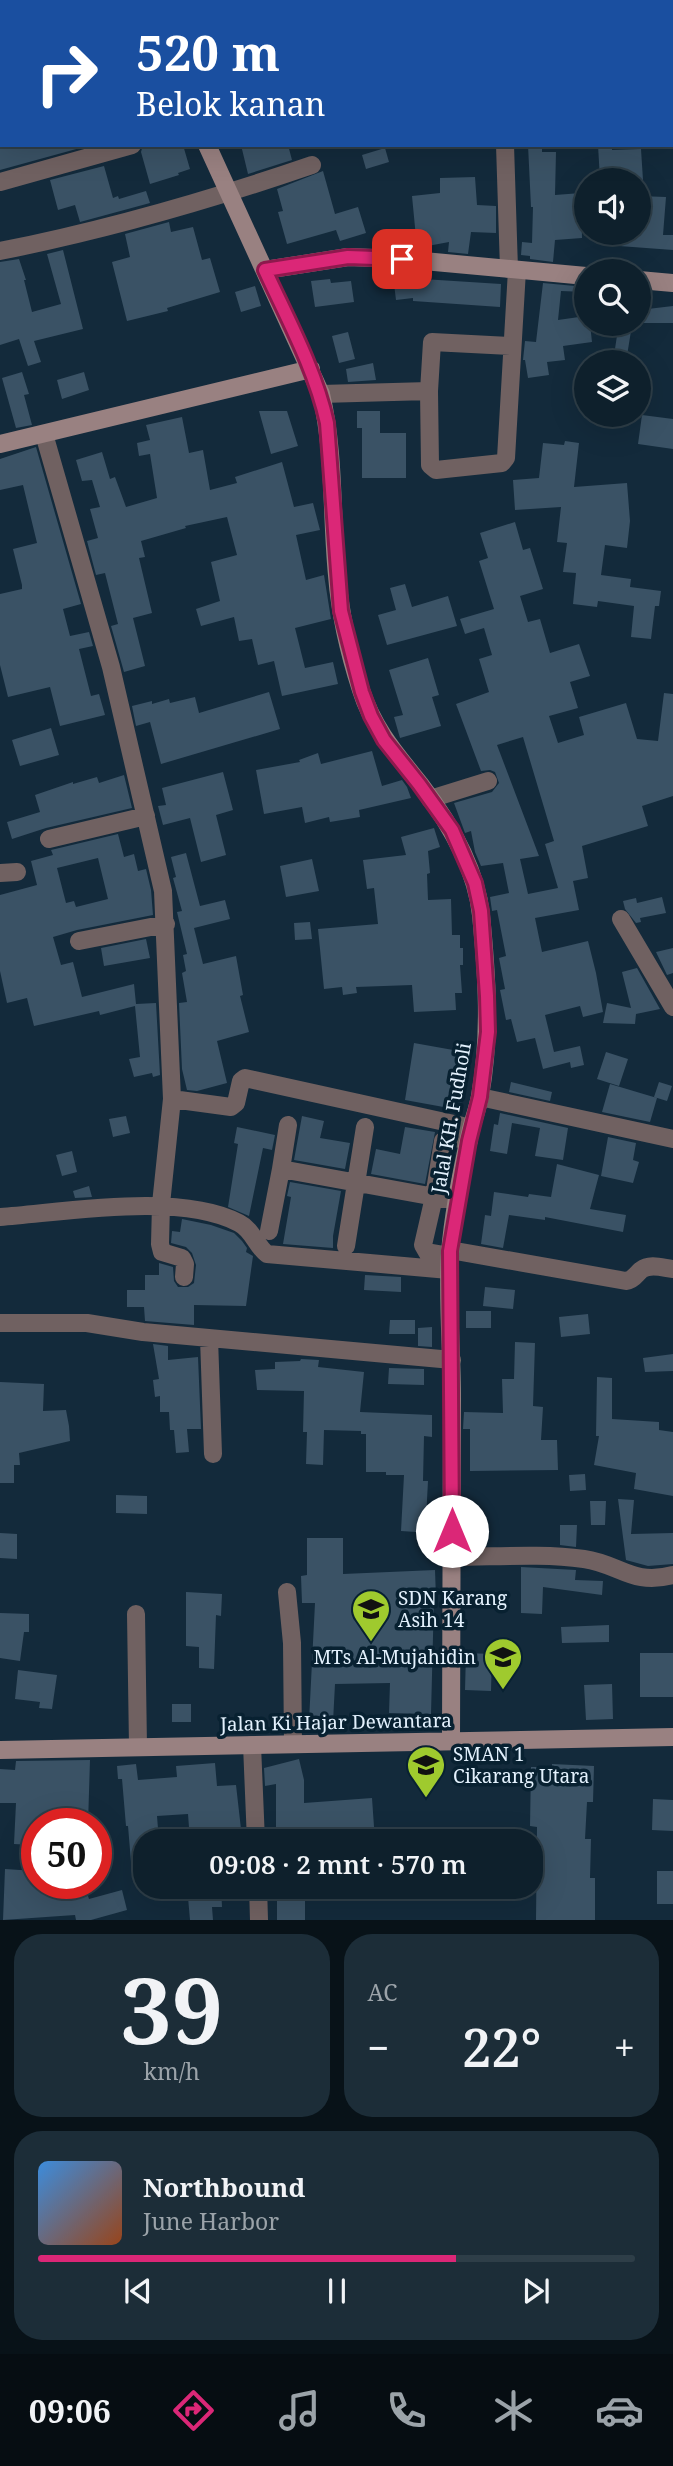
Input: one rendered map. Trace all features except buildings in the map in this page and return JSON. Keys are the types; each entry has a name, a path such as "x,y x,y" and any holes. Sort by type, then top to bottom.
{"main road":[{"name":"Jalal KH. Fudholi","path":"208,147 321,394 332,460 339,598 362,692 384,740 452,830 475,883 481,911 488,1032 480,1097 457,1201 450,1259 451,1741"},
{"path":"265,270 348,257 402,259 574,275"},
{"path":"651,282 673,284"},
{"path":"0,444 311,369"},
{"name":"Jalan Ki Hajar Dewantara","path":"0,1750 673,1737"}],"street":[{"path":"0,182 125,147"},
{"path":"505,147 513,269 511,346 505,462 436,470 432,468 429,391 432,342 511,346"},
{"path":"0,251 96,230 312,164"},
{"path":"321,394 429,391"},
{"path":"44,434 111,667 163,891 172,1099 161,1204 160,1250 182,1258 185,1264 184,1277"},
{"path":"430,799 488,781"},
{"path":"49,839 146,816"},
{"path":"621,919 673,1007"},
{"path":"79,941 166,924"},
{"path":"172,1099 231,1107 236,1104 241,1081 246,1078 470,1134"},
{"path":"480,1097 673,1139"},
{"path":"269,1231 288,1125"},
{"path":"346,1246 365,1127"},
{"path":"450,1259 423,1249 443,1141 470,1134"},
{"path":"281,1169 457,1201"},
{"path":"0,1217 161,1204 237,1222 248,1229 267,1254 450,1259 626,1281 635,1278 647,1267 673,1269"},
{"path":"0,1323 87,1323 143,1332 452,1360"},
{"path":"209,1338 208,1378 213,1454"},
{"path":"452,1558 584,1559 645,1579 673,1575"},
{"path":"288,1592 292,1643 293,1744"},
{"path":"136,1614 138,1747"},
{"path":"252,1745 256,1829"},
{"path":"258,1899 259,1920"}],"place":[{"name":"SDN Karang Asih 14","path":"371,1643"},
{"name":"MTs Al-Mujahidin","path":"503,1691"},
{"name":"SMAN 1 Cikarang Utara","path":"426,1799"}],"route":[{"path":"402,259 348,257 265,270 321,394 332,460 336,572 341,611 362,692 384,740 452,830 475,883 481,911 488,1032 480,1097 457,1201 450,1251 452,1531"}]}
